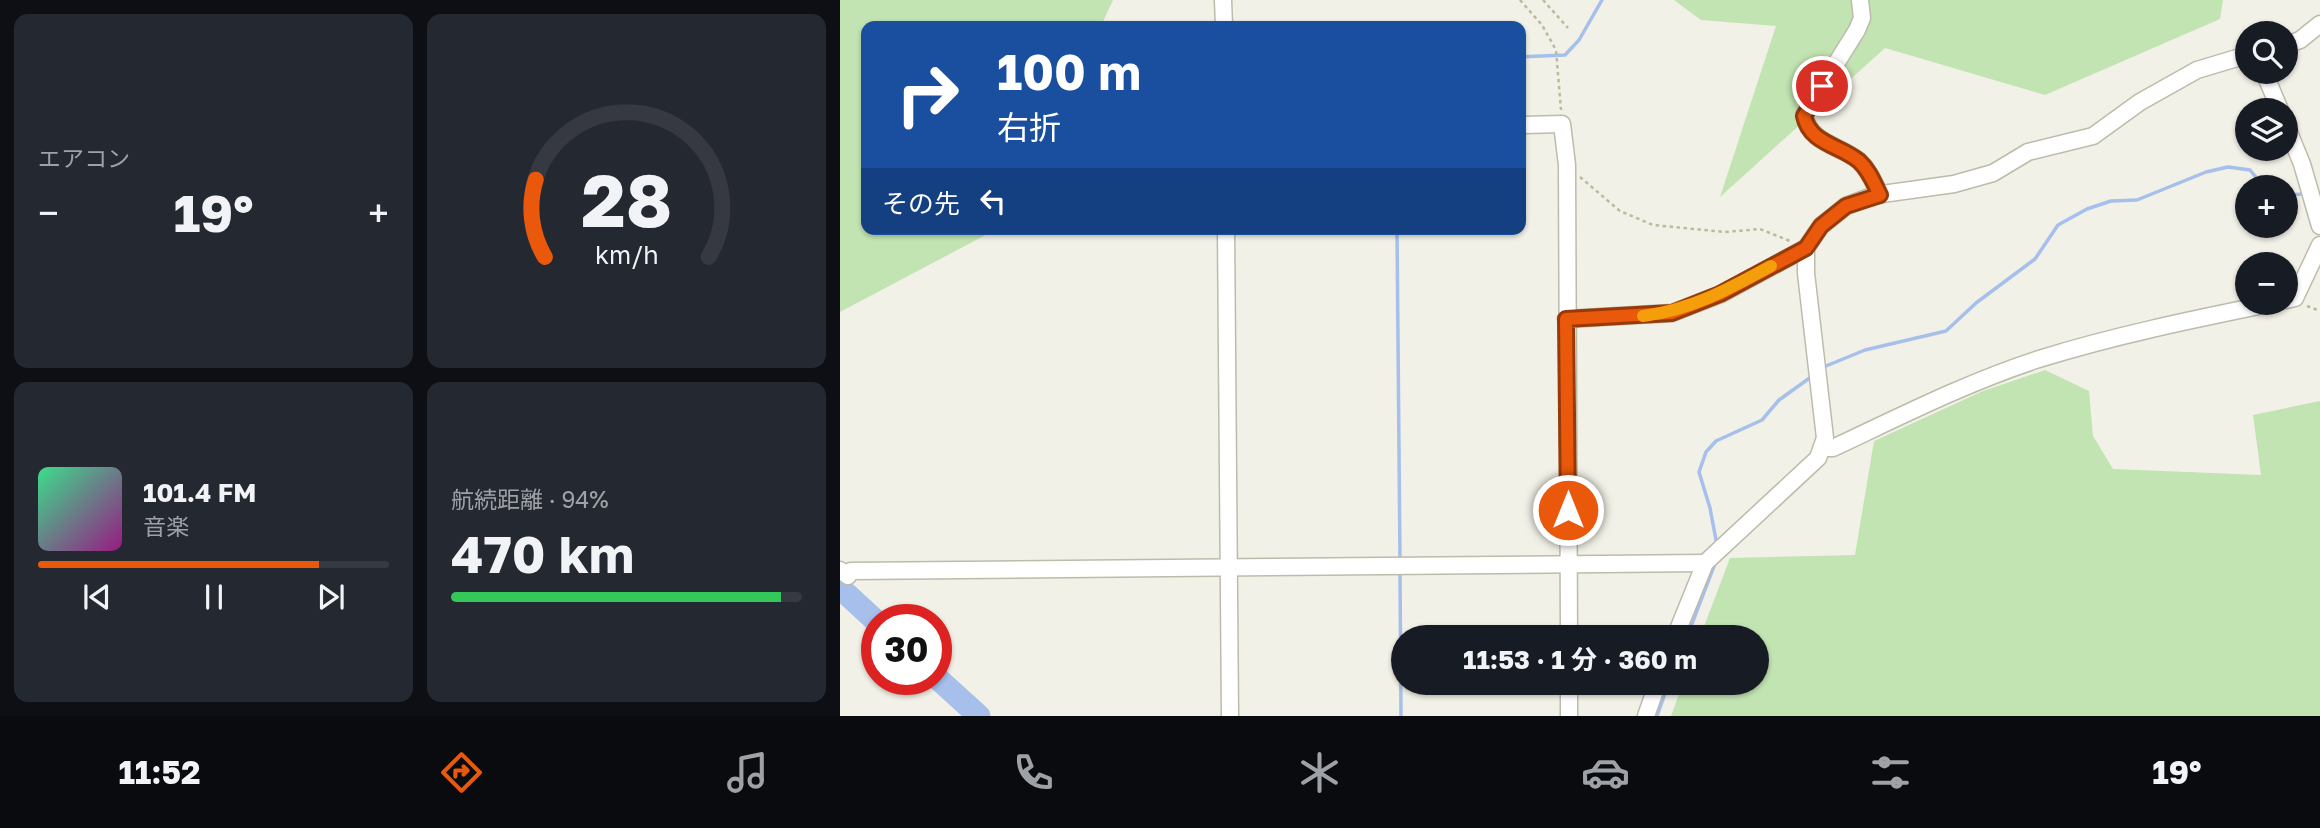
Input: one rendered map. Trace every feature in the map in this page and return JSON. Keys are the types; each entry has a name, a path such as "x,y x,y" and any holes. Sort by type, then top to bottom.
{"street":[{"path":"1223,0 1224,21"},
{"path":"1860,0 1862,18 1857,30 1804,116 1812,133 1858,160 1869,172 1880,195"},
{"path":"2298,41 2320,24"},
{"path":"1566,319 1672,313 1720,294 1806,248 1821,226 1846,206 1880,195 1955,184 1993,173 2028,152 2092,136 2140,102 2197,70 2235,59"},
{"path":"1526,125 1562,124 1567,165 1569,625"},
{"path":"2298,157 2320,226"},
{"path":"1226,235 1230,716"},
{"path":"2298,292 2320,245"},
{"path":"1680,625 1705,563 1818,458 1822,448 1825,438 1806,273 1806,248"},
{"path":"1822,448 1833,448 1958,390 2039,359 2174,323 2235,311"},
{"path":"840,570 848,576 851,571 1705,563"},
{"path":"1569,695 1569,716"},
{"path":"1646,716 1653,695"}],"path":[{"path":"1520,0 1542,25 1556,50 1562,124"},
{"path":"1543,0 1568,28"},
{"path":"1567,165 1620,211 1653,225 1726,232 1760,229 1806,248"}],"green space":[{"path":"840,0 1113,0 1103,21 861,21 861,235 986,235 840,312"},
{"path":"1674,0 2223,0 2220,19 2045,95 1885,48 1720,197 1776,26 1701,20"},
{"path":"2045,370 2089,391 2093,436 2113,469 2261,475 2253,415 2320,401 2320,716 1671,716 1679,695 1769,695 1769,625 1705,625 1730,558 1855,555 1874,441 1983,391"}],"waterway":[{"path":"1526,57 1565,55 1579,40 1602,0"},
{"path":"1826,366 1865,350 1946,331 1976,303 2035,259 2058,225 2087,209 2111,201 2137,200 2206,172 2228,167 2250,170 2254,175"},
{"path":"2298,194 2306,194"},
{"path":"1397,235 1400,560"},
{"path":"1716,540 1699,472 1706,452 1716,441 1762,420 1779,400 1811,377"},
{"path":"1692,625 1716,561"},
{"path":"1400,571 1401,716"},
{"path":"840,588 861,607"},
{"path":"952,692 979,716"},
{"path":"1657,716 1664,695"}],"slow traffic":[{"path":"1643,316 1672,313 1720,294 1771,266"}],"route":[{"path":"1568,510 1566,319 1640,317 1672,313 1720,294 1806,248 1821,226 1846,206 1880,195 1869,172 1858,160 1829,146 1812,133 1806,124 1804,116 1822,86"}]}
